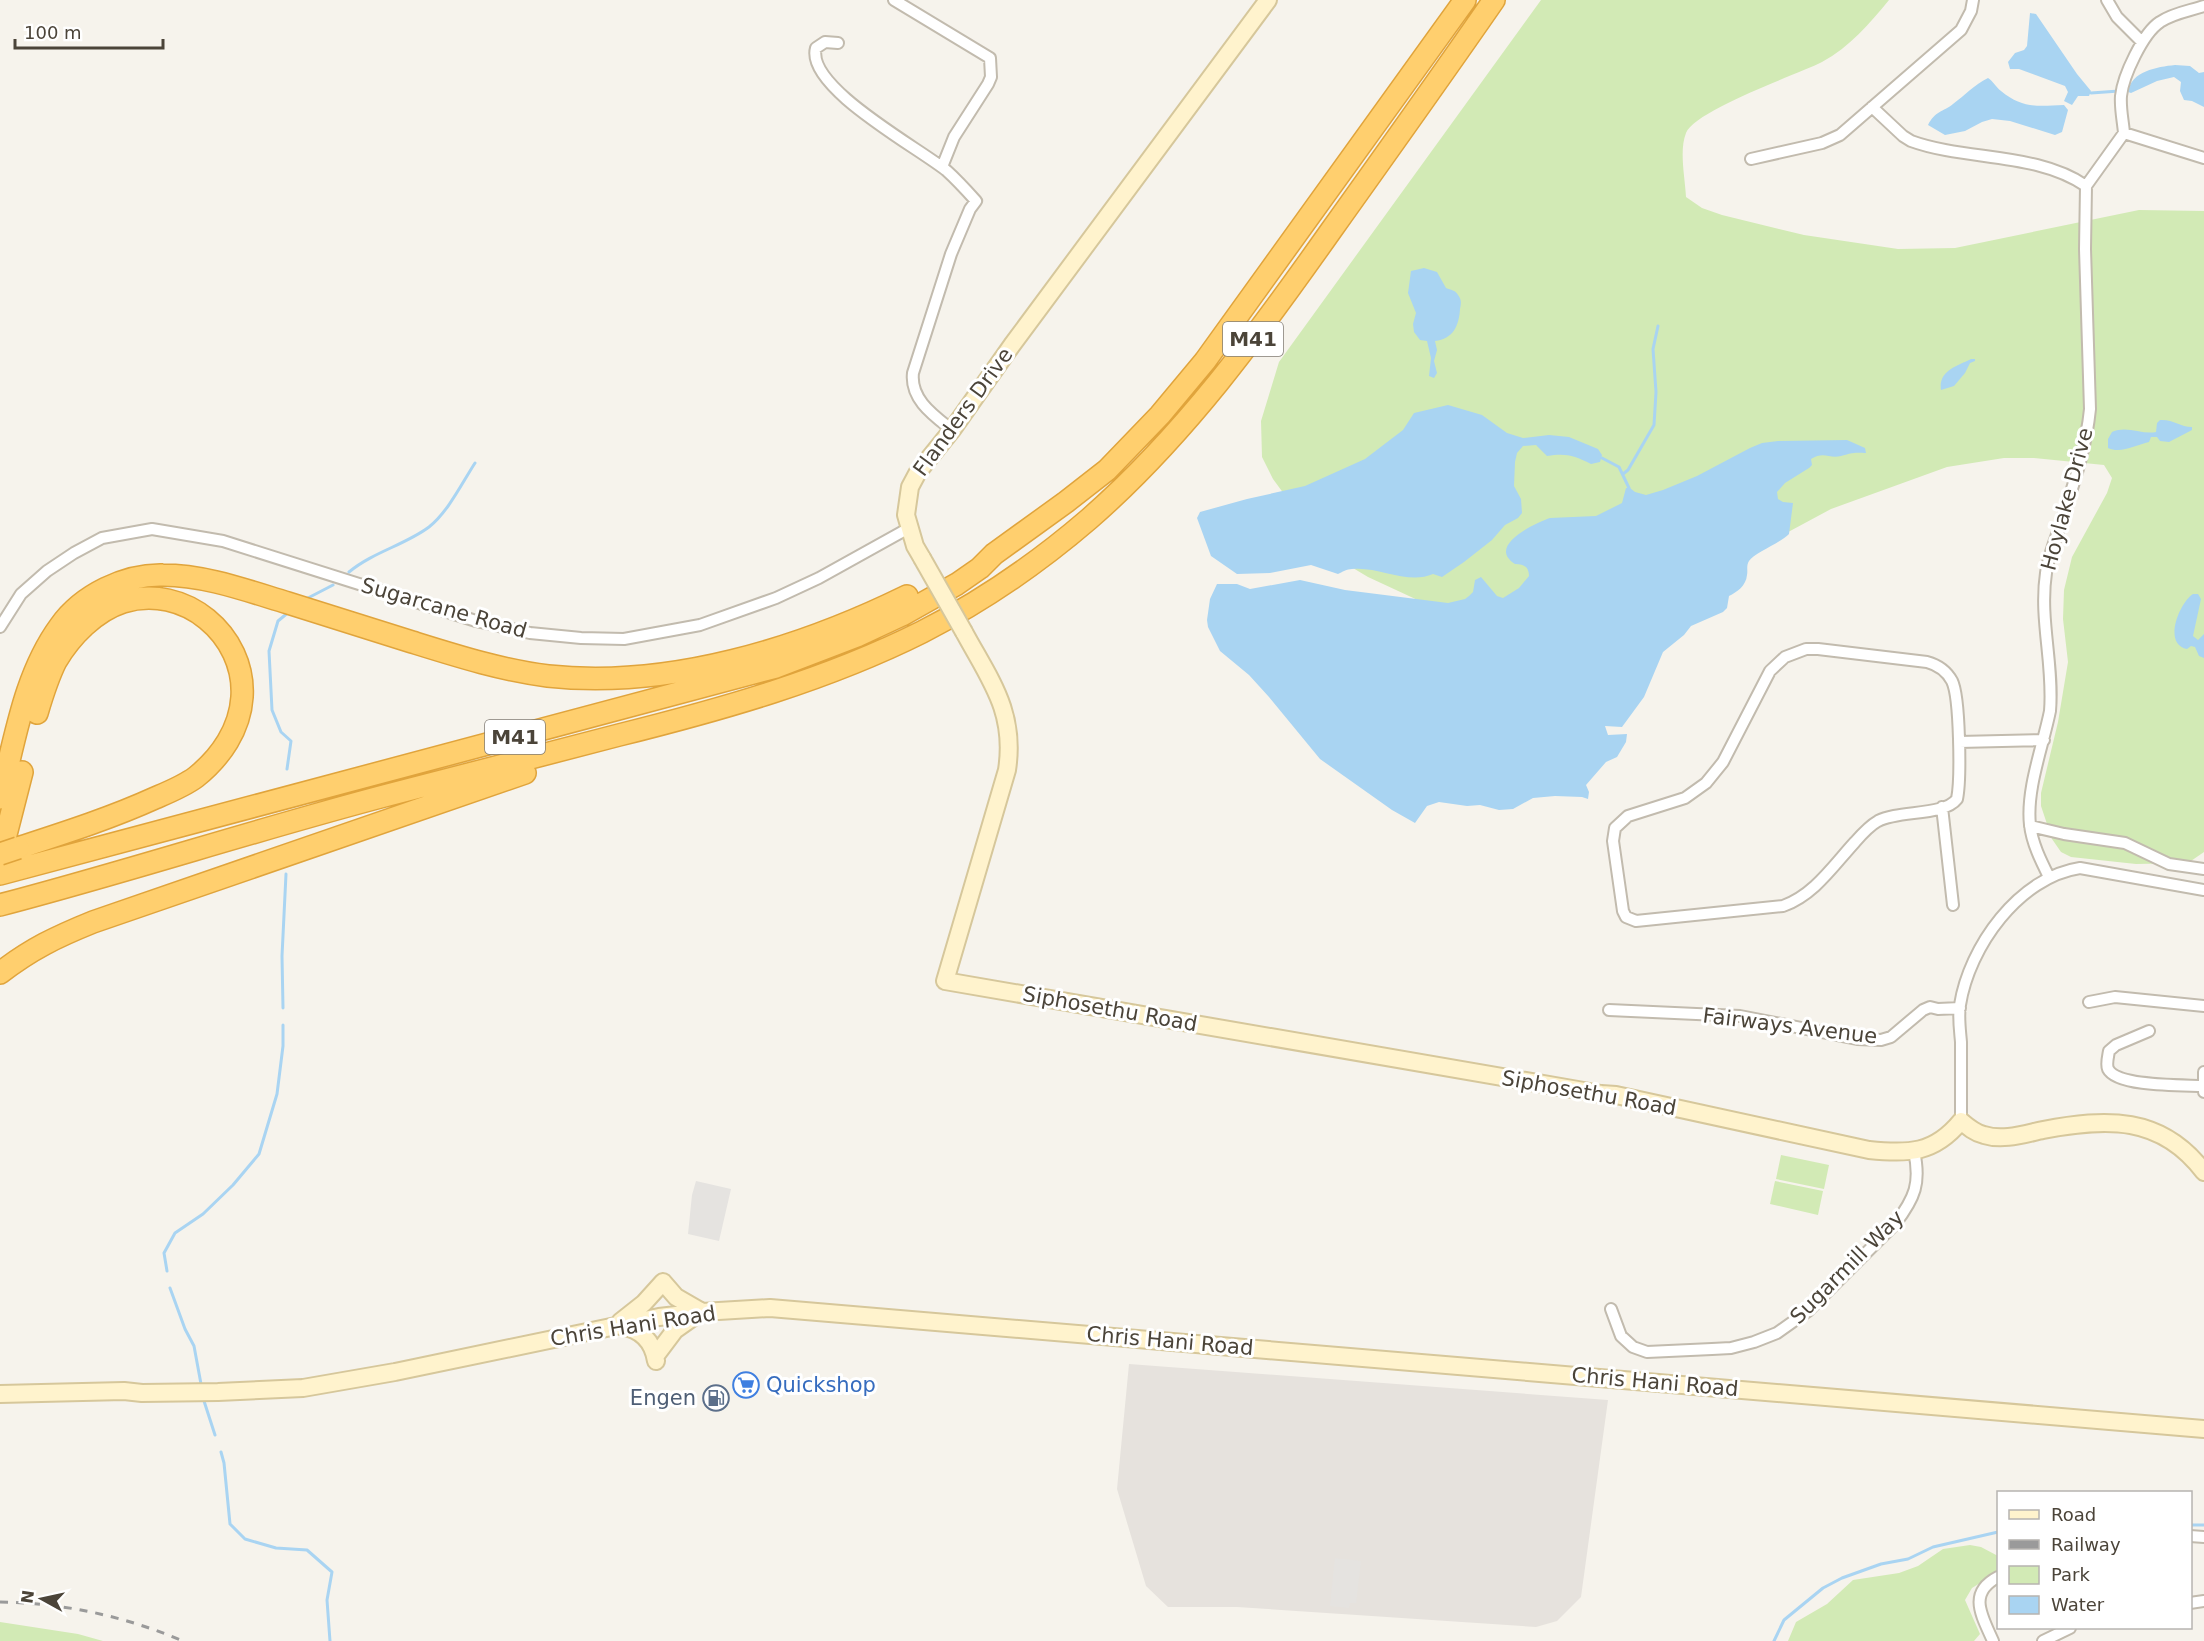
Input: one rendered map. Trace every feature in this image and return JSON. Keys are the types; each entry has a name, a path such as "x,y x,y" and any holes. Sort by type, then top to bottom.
{"highway":[{"name":"M41","path":"7,861 776,667 857,636 902,615 957,584 1107,470 1160,415 1205,361 1464,0"},
{"name":"M41","path":"6,903 295,820 650,728 766,695 824,675 919,634 986,594 1044,555 1087,520 1141,471 1178,433 1271,316 1494,0"},
{"path":"1425,99 1504,0"},
{"path":"0,798 36,668 49,642 62,622 81,604 111,586 139,576 163,575 198,578 247,590 466,659 500,667 548,676 625,678 661,675 706,666 799,641 894,603 994,554"},
{"path":"146,599 169,600 193,609 210,621 233,649 240,667 243,685 241,709 235,728 212,763 195,777 147,802 7,861 37,712 46,684 56,662 83,627 103,611 124,602 146,599"},
{"path":"0,974 34,949 93,922 380,824 650,728"}],"main road":[{"name":"Flanders Drive","path":"945,981 1007,770 1010,751 1006,715 999,696 922,558 909,528 906,502 910,487 918,472 1268,0"},
{"name":"Siphosethu Road","path":"945,981 1601,1095 1616,1095 1869,1150 1914,1151 1932,1146 1949,1135 1961,1121"},
{"path":"1961,1121 1976,1133 2001,1138 2078,1124 2120,1122 2140,1127 2172,1140 2185,1150 2204,1172"},
{"path":"663,1282 676,1297 702,1312 675,1329 657,1357 650,1343 641,1333 628,1327 614,1326 636,1310 663,1282"},
{"name":"Chris Hani Road","path":"0,1394 260,1390 332,1384 614,1326 702,1312 796,1308 2204,1429"},
{"name":"Chris Hani Road","path":"0,1404 124,1398 142,1393"}],"street":[{"path":"894,0 990,58 991,77 988,84 954,137 942,167"},
{"path":"1751,159 1832,140 1961,30 1968,21 1973,0"},
{"path":"2108,0 2109,7 2117,17 2142,42"},
{"path":"1872,107 1903,136 1920,144 2043,167 2073,177 2086,186 2124,133 2122,92 2142,42 2154,26 2162,20 2204,6"},
{"path":"838,43 825,42 816,48 815,64 822,75 870,119 942,167 976,201 970,209 951,254 913,373 912,384 915,392 932,415 951,430"},
{"path":"2124,133 2204,158"},
{"name":"Hoylake Drive","path":"2049,877 2036,848 2030,826 2031,790 2052,697 2044,616 2046,572 2084,450 2090,409 2085,249 2086,186"},
{"name":"Sugarcane Road","path":"0,627 21,594 47,571 74,553 102,538 152,530 223,541 476,621 530,633 624,639 700,625 776,598 819,578 909,528"},
{"path":"1806,649 1927,662 1941,667 1955,689 1959,742 1957,799 1953,804 1942,807 1880,820 1867,829 1809,892 1793,903 1783,906 1636,921 1626,917 1623,911 1613,841 1615,828 1628,816 1685,798 1706,783 1723,762 1770,671 1785,657 1806,649"},
{"path":"1959,742 2044,740"},
{"path":"1942,807 1953,905"},
{"path":"2030,826 2064,834 2125,843 2169,864 2204,870"},
{"path":"1961,1121 1960,1008 1973,961 1986,940 2020,897 2049,877 2068,869 2080,868 2204,890"},
{"path":"2089,1002 2115,997 2204,1006"},
{"name":"Fairways Avenue","path":"1609,1010 1740,1016 1857,1039 1881,1040 1891,1037 1923,1010 1930,1007 1960,1008"},
{"path":"2149,1030 2109,1051 2107,1062 2110,1072 2131,1082 2204,1086"},
{"path":"2204,1072 2204,1092"},
{"name":"Sugarmill Way","path":"1611,1309 1620,1336 1633,1347 1647,1352 1731,1348 1777,1334 1808,1311 1895,1224 1906,1209 1917,1182 1918,1168 1914,1151"},
{"path":"1993,1641 1978,1603 1984,1588 1997,1578"},
{"path":"2043,1641 2068,1629"}],"shaded area":[{"path":"696,1181 731,1189 719,1241 688,1234 692,1195"},
{"path":"1129,1364 1608,1400 1581,1597 1557,1621 1536,1627 1237,1607 1168,1607 1146,1586 1117,1489"},
{"path":"1335,1558 1361,1561 1356,1603 1350,1603 1349,1608 1330,1606"}],"green space":[{"path":"1541,0 1889,0 1859,34 1832,56 1707,114 1693,124 1686,133 1683,156 1686,197 1702,208 1722,215 1804,235 1898,249 1955,248 2139,210 2204,211 2204,852 2188,863 2136,864 2071,857 2061,852 2052,839 2041,806 2041,793 2058,722 2068,662 2063,619 2064,590 2072,557 2107,493 2112,478 2104,465 2034,458 2004,458 1947,467 1831,509 1699,580 1465,622 1368,577 1343,562 1306,524 1273,479 1262,457 1261,421 1279,362"},
{"path":"1781,1155 1829,1165 1824,1189 1776,1179"},
{"path":"1775,1181 1823,1191 1818,1215 1770,1204"},
{"path":"1970,1545 1981,1547 1997,1555 1997,1573 1972,1588 1965,1600 1980,1634 1974,1641 1788,1641 1796,1622 1827,1604 1853,1580 1899,1573 1918,1566 1943,1549"},
{"path":"0,1622 78,1634 103,1641 0,1641"}],"water":[{"path":"2030,13 2036,14 2091,91 2089,96 2078,96 2072,105 2064,101 2068,92 2065,86 2019,69 2010,69 2008,62 2015,53 2024,50 2027,46"},
{"path":"2175,65 2190,66 2199,73 2204,72 2204,107 2184,100 2180,91 2181,82 2174,77 2157,81 2131,93 2128,92 2130,85 2139,75 2153,69"},
{"path":"1988,78 2009,97 2024,104 2064,105 2068,110 2062,132 2055,135 2010,121 1992,119 1965,131 1945,135 1928,125 1936,114"},
{"path":"1424,268 1437,272 1446,288 1456,292 1461,302 1454,331 1446,338 1435,341 1437,350 1434,361 1437,373 1434,378 1429,376 1431,358 1427,341 1420,340 1414,332 1413,324 1416,313 1408,293 1411,271"},
{"path":"1971,359 1975,361 1970,363 1954,386 1941,390 1942,378 1945,374"},
{"path":"1448,405 1482,415 1507,433 1523,438 1549,435 1569,437 1598,449 1602,455 1600,462 1591,464 1564,455 1547,456 1536,445 1523,446 1517,453 1514,486 1521,499 1522,513 1505,525 1492,540 1442,577 1433,574 1423,577 1403,576 1362,569 1348,570 1338,574 1311,565 1270,573 1237,574 1211,556 1197,518 1200,512 1305,486 1365,459 1403,430 1414,413"},
{"path":"2160,420 2192,427 2192,430 2169,442 2151,437 2149,442 2129,448 2113,450 2108,448 2108,439 2112,432 2123,429 2156,432 2157,423"},
{"path":"1847,440 1865,448 1866,453 1816,457 1811,459 1812,465 1809,468 1785,483 1777,492 1778,499 1793,503 1789,534 1749,561 1745,582 1729,596 1727,608 1723,612 1691,626 1684,635 1663,652 1644,697 1622,727 1605,726 1608,735 1627,734 1626,742 1617,757 1606,762 1586,785 1589,792 1588,799 1555,796 1533,798 1513,809 1499,810 1480,805 1467,806 1439,802 1427,806 1415,823 1392,810 1320,759 1249,675 1220,651 1208,627 1210,599 1217,584 1237,584 1250,589 1300,580 1345,590 1448,603 1469,596 1473,592 1475,580 1481,577 1497,596 1503,598 1519,588 1529,576 1525,567 1515,564 1508,557 1506,550 1509,543 1525,530 1543,521 1550,518 1596,516 1622,503 1626,488 1646,495 1663,490 1697,476 1762,443"},
{"path":"2193,594 2198,594 2201,599 2193,636 2198,640 2204,634 2204,658 2199,656 2195,647 2191,646 2187,649 2180,646 2174,632 2183,605"}],"waterway":[{"path":"2091,93 2119,91"},
{"path":"1623,474 1628,470 1654,425 1656,392 1653,349 1658,326"},
{"path":"1602,458 1619,467 1629,488"},
{"path":"349,572 368,559 410,539 436,521 475,463"},
{"path":"306,599 333,585"},
{"path":"287,769 291,741 281,732 272,710 269,651 278,621 290,611"},
{"path":"283,1008 282,956 286,874"},
{"path":"167,1271 164,1253 175,1233 203,1214 233,1185 259,1154 277,1094 283,1046 283,1025"},
{"path":"170,1288 185,1329 194,1346 201,1384"},
{"path":"204,1401 215,1435"},
{"path":"221,1452 230,1524 245,1539 276,1548 307,1550 332,1572 327,1600 330,1641"},
{"path":"2192,1525 2204,1525"},
{"path":"1774,1641 1784,1620 1823,1588 1842,1578 1881,1564 1908,1559 1933,1547 1997,1532"}],"railway":[{"path":"0,1602 47,1605 93,1612 139,1624 183,1641"}],"place":[{"name":"Quickshop","path":"746,1385"},
{"name":"Engen","path":"716,1398"}]}
